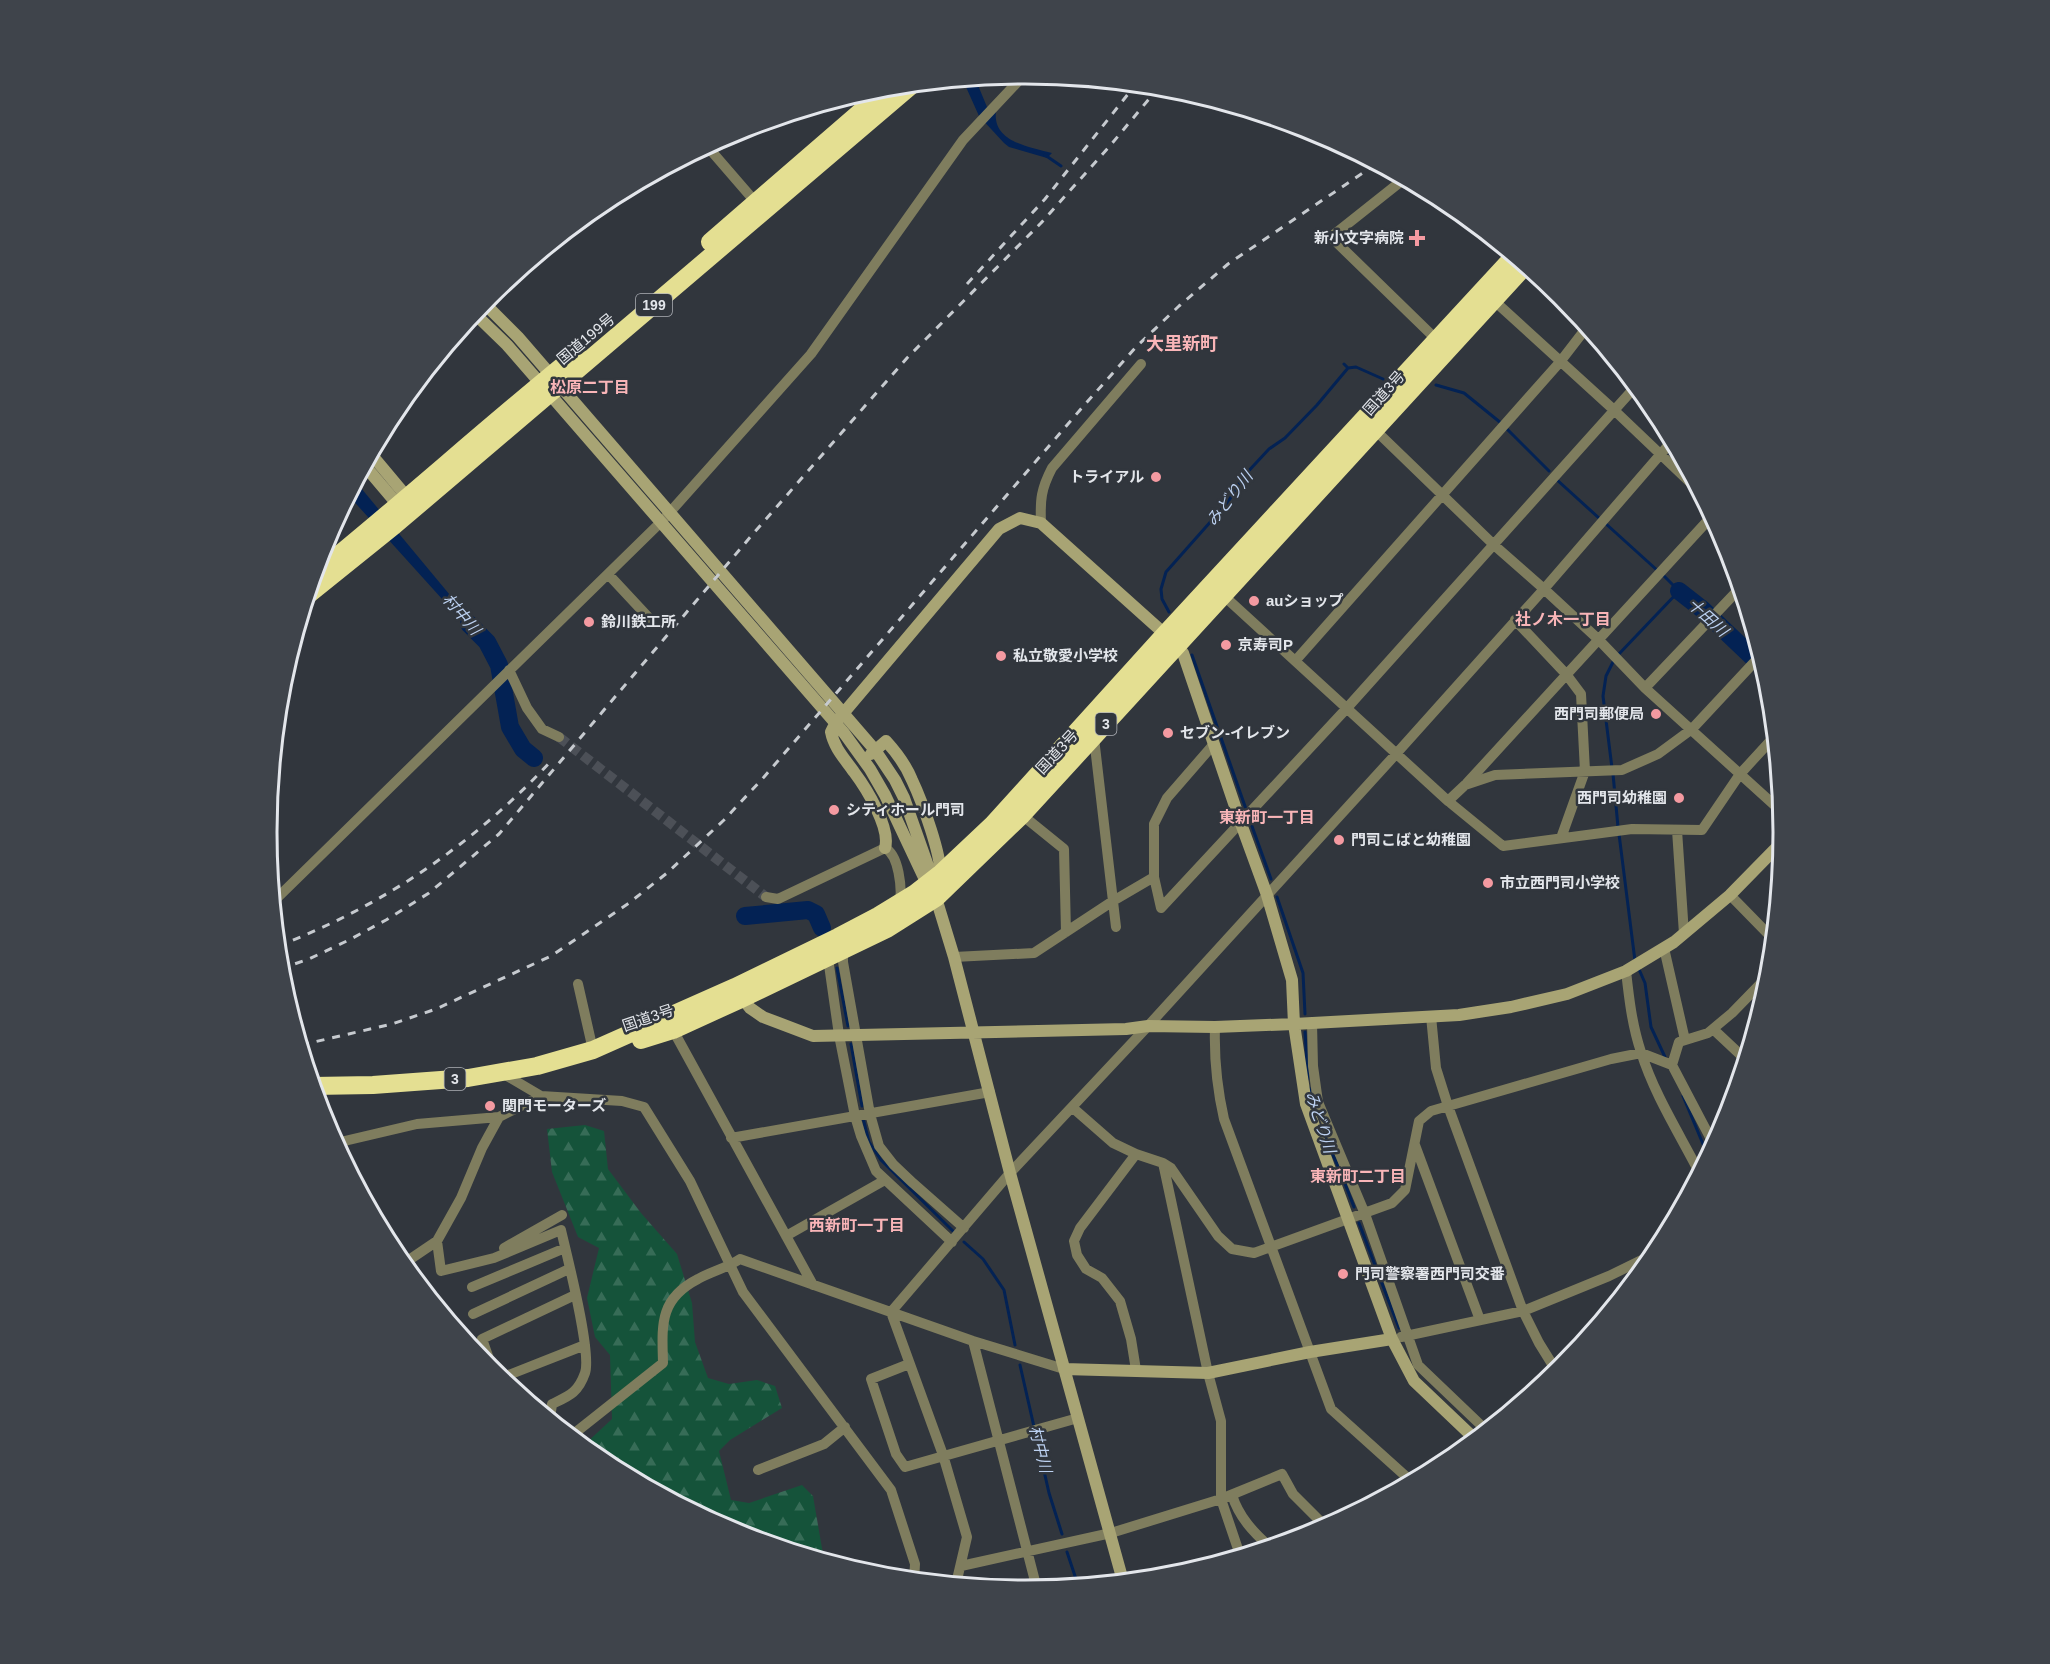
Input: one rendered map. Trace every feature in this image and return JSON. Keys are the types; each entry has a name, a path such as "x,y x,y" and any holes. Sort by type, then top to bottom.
{"highway":[{"name":"国道199号","path":"320,584 501,416 696,254 900,94"},
{"name":"国道199号","path":"759,207 876,99"},
{"name":"国道3号","path":"322,1086 468,1078 537,1066 593,1050 835,955 887,929 993,824 1171,640 1488,295 1509,263"},
{"name":"国道3号","path":"1488,295 1519,271"},
{"name":"国道3号","path":"593,1050 626,1046 673,1030 934,884 1022,816 1094,738 1171,640 1223,595 1369,425"},
{"name":"国道199号","path":"326,567 370,537"}],"street":[{"path":"280,895 663,520 811,354 963,140 1016,84"},
{"path":"713,153 759,207"},
{"path":"1398,184 1331,237 1442,345"},
{"path":"1488,295 1682,475"},
{"path":"490,309 518,337 710,561 861,732 885,762 895,780 911,817 934,884 1010,1173 1121,1574"},
{"path":"481,319 494,330 844,733 885,795 934,884"},
{"path":"1296,660 1560,362 1582,334"},
{"path":"1041,523 1040,501 1044,483 1052,468 1141,364"},
{"path":"1213,745 1167,798 1154,824 1154,877 1161,908 1347,708 1630,393"},
{"path":"1369,425 1494,546 1598,639 1645,688 1772,803"},
{"path":"891,1312 1010,1173 1073,1108 1396,753 1544,589 1666,447"},
{"path":"375,462 399,511"},
{"path":"370,472 399,511"},
{"path":"885,848 886,838 874,805 853,770 840,754 831,732 836,722 999,529 1020,518 1041,523 1183,653 1213,745 1267,895 1292,980 1294,1024 1306,1104 1392,1339 1414,1382 1469,1433"},
{"path":"1448,801 1706,523"},
{"path":"608,574 649,618"},
{"path":"1645,688 1734,594"},
{"path":"1223,595 1448,801 1503,846 1632,829 1702,830 1740,774 1768,743"},
{"path":"1515,620 1566,674 1581,694 1585,771 1561,838"},
{"path":"1465,785 1495,775 1622,770 1658,753 1692,729 1754,663"},
{"path":"509,670 527,708 542,729 559,737"},
{"path":"1094,738 1116,927"},
{"path":"853,770 886,741 912,779 928,824 934,884"},
{"path":"1022,816 1064,849 1066,932"},
{"path":"1677,830 1684,933"},
{"path":"766,897 778,898 885,848"},
{"path":"885,848 893,855 899,875 900,902"},
{"path":"738,993 750,1008 763,1017 813,1036 1126,1029 1148,1026 1215,1027 1459,1015 1511,1007 1567,994 1628,969 1664,948 1684,933 1730,895 1772,852"},
{"path":"954,957 1034,953 1154,877"},
{"path":"1730,895 1767,932"},
{"path":"1664,948 1685,1040"},
{"path":"835,955 843,962 870,1114 879,1146 893,1164 964,1228"},
{"path":"835,955 839,1035 861,1136 876,1171 952,1242"},
{"path":"1628,969 1632,1019 1641,1053 1653,1083 1695,1165"},
{"path":"578,984 593,1050"},
{"path":"1672,1065 1678,1042 1708,1033 1757,988"},
{"path":"1431,1016 1436,1068 1448,1106 1523,1311 1552,1363"},
{"path":"1312,1023 1313,1066 1318,1102 1365,1214 1418,1365 1480,1425"},
{"path":"1215,1027 1214,1051 1218,1094 1224,1119 1331,1409 1406,1476"},
{"path":"1713,1029 1739,1053"},
{"path":"673,1030 813,1285"},
{"path":"1073,1108 1113,1143 1171,1168 1218,1236 1232,1249 1254,1253 1392,1203 1405,1190 1419,1121 1431,1111 1611,1059 1641,1053 1672,1065 1709,1135"},
{"path":"502,1073 541,1096 622,1101 644,1107 690,1181 743,1292 891,1490 915,1564 915,1572"},
{"path":"731,1138 990,1092"},
{"path":"344,1141 417,1124 499,1117 541,1096"},
{"path":"411,1259 437,1241 461,1198 482,1148 499,1117"},
{"path":"1413,1142 1480,1320"},
{"path":"1136,1154 1080,1228 1074,1241 1077,1255 1086,1269 1102,1278 1119,1301 1131,1339 1136,1370"},
{"path":"1163,1163 1208,1373 1221,1421 1227,1497 1238,1549"},
{"path":"786,1236 885,1180"},
{"path":"481,1261 562,1215"},
{"path":"437,1241 441,1271 494,1258 561,1230 585,1345 585,1372 573,1394 552,1404 551,1410"},
{"path":"472,1287 565,1248"},
{"path":"578,1431 663,1363 662,1322 674,1296 697,1279 740,1259 974,1341 1064,1369 1208,1373 1310,1352 1392,1339 1523,1311 1632,1268"},
{"path":"473,1314 569,1269"},
{"path":"486,1350 482,1339 575,1295"},
{"path":"891,1312 943,1455 967,1538 958,1577"},
{"path":"974,1341 1035,1580"},
{"path":"510,1374 585,1345"},
{"path":"909,1364 871,1379 896,1454 905,1467 1078,1418"},
{"path":"758,1470 824,1444 845,1427"},
{"path":"961,1566 1111,1533 1227,1497 1282,1474 1293,1494 1319,1520"},
{"path":"1227,1497 1235,1504 1248,1526 1264,1540"}],"green space":[{"path":"585,1125 604,1131 608,1169 641,1213 677,1254 692,1303 695,1342 708,1378 729,1384 757,1380 775,1386 782,1408 730,1440 719,1451 731,1500 749,1503 802,1485 813,1496 823,1552 739,1523 694,1503 651,1480 590,1440 612,1419 610,1355 595,1337 587,1298 599,1248 578,1237 552,1172 547,1129"}],"water":[{"path":"978,86 987,107 996,111 996,121 1006,136 1024,145 1052,153 1047,158 1009,147 979,116 966,87"},
{"path":"361,488 487,642 480,641 354,501"}],"waterway":[{"path":"1045,155 1061,166"},
{"path":"1344,364 1348,368 1356,367 1383,379"},
{"name":"みどり川","path":"1169,612 1162,599 1161,589 1166,572 1228,502 1243,477 1269,449 1285,438 1317,405 1348,368"},
{"path":"1436,385 1464,393 1501,423"},
{"path":"1506,428 1549,471"},
{"path":"1556,479 1600,519"},
{"path":"1605,523 1658,571"},
{"path":"1618,655 1679,591 1663,575"},
{"name":"十田川","path":"1679,591 1702,609 1752,657"},
{"name":"村中川","path":"469,624 487,642 499,665 510,727 523,749 534,758"},
{"name":"みどり川","path":"1192,655 1247,812"},
{"path":"1612,768 1603,696 1606,676 1614,660"},
{"path":"1613,774 1618,827"},
{"name":"みどり川","path":"1249,818 1271,879"},
{"path":"1619,834 1635,961"},
{"name":"みどり川","path":"1277,897 1303,973 1305,1014"},
{"name":"村中川","path":"745,916 808,910 816,914 822,928"},
{"path":"1638,967 1645,983 1651,1027 1665,1057"},
{"name":"村中川","path":"837,968 848,1026"},
{"name":"みどり川","path":"1305,1032 1308,1079"},
{"name":"村中川","path":"851,1044 862,1106"},
{"name":"みどり川","path":"1309,1088 1316,1114"},
{"path":"1683,1096 1704,1146"},
{"name":"村中川","path":"863,1118 869,1142 881,1160 954,1232"},
{"name":"みどり川","path":"1323,1134 1354,1207"},
{"name":"みどり川","path":"1359,1223 1399,1328"},
{"name":"村中川","path":"964,1242 983,1259 1004,1290 1015,1345"},
{"name":"村中川","path":"1020,1365 1049,1493 1062,1534"},
{"name":"村中川","path":"1067,1552 1076,1578"}],"tunnel":[{"path":"559,737 766,897"}],"railway":[{"path":"967,284 1045,199 1130,91"},
{"path":"289,966 349,940 429,893 499,834 752,535 907,358 1041,223 1152,95"},
{"path":"308,1043 392,1024 436,1009 551,956 629,903 667,873 724,820 764,777 1136,347 1228,264 1370,168"},
{"path":"285,943 355,911 426,869 492,818 553,759"}],"place":[{"name":"新小文字病院","path":"1417,238"},
{"name":"トライアル","path":"1156,477"},
{"name":"auショップ","path":"1254,601"},
{"name":"鈴川鉄工所","path":"589,622"},
{"name":"京寿司P","path":"1226,645"},
{"name":"私立敬愛小学校","path":"1001,656"},
{"name":"西門司郵便局","path":"1656,714"},
{"name":"セブン-イレブン","path":"1168,733"},
{"name":"西門司幼稚園","path":"1679,798"},
{"name":"シティホール門司","path":"834,810"},
{"name":"門司こばと幼稚園","path":"1339,840"},
{"name":"市立西門司小学校","path":"1488,883"},
{"name":"関門モーターズ","path":"490,1106"},
{"name":"門司警察署西門司交番","path":"1343,1274"}],"district":[{"name":"大里新町","path":"1182,344"},
{"name":"松原二丁目","path":"590,387"},
{"name":"社ノ木一丁目","path":"1563,619"},
{"name":"東新町一丁目","path":"1267,817"},
{"name":"東新町二丁目","path":"1358,1176"},
{"name":"西新町一丁目","path":"857,1225"}]}
